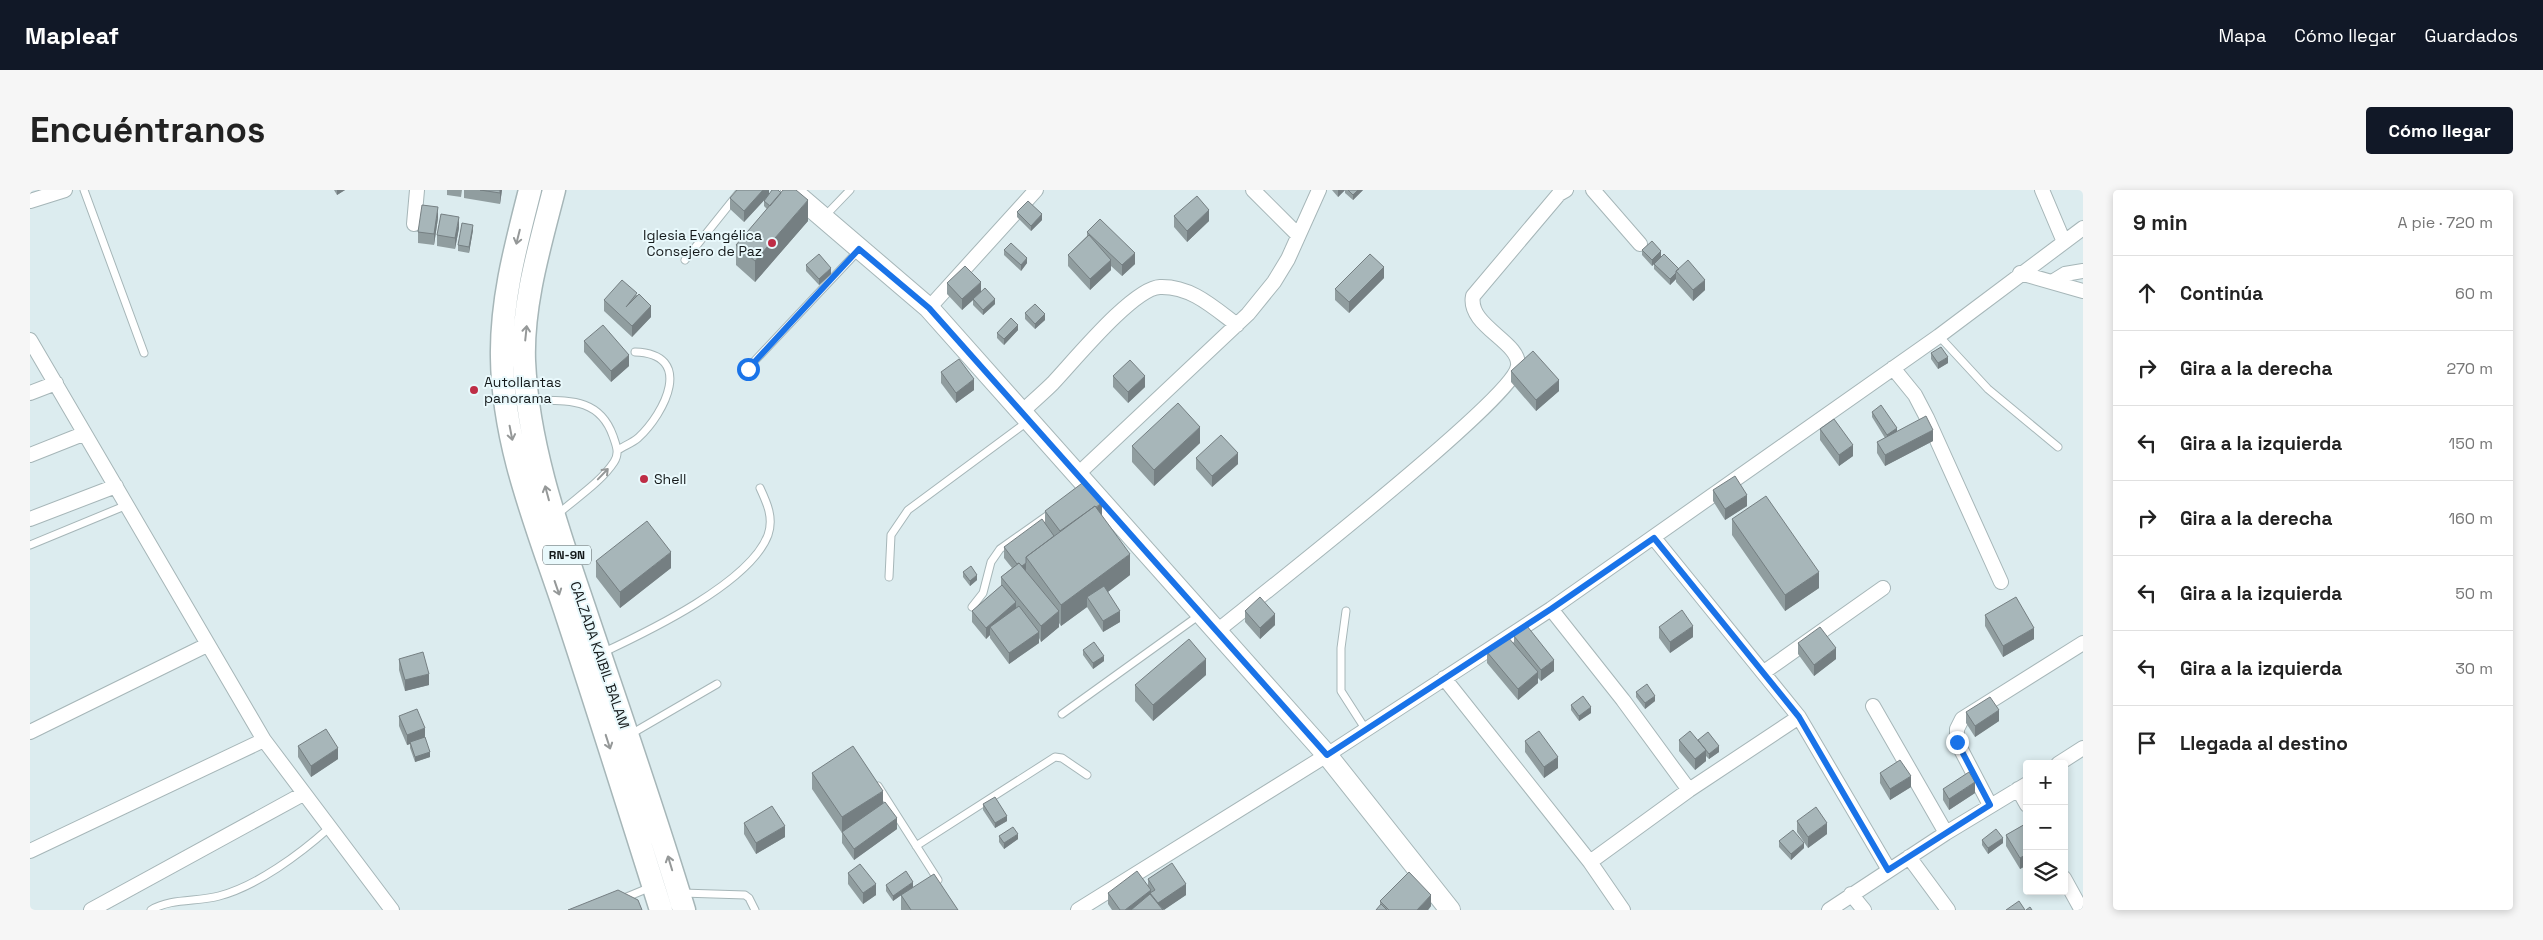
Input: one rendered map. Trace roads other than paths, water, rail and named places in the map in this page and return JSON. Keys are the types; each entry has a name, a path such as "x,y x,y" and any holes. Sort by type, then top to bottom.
{"main road":[{"name":"CALZADA KAIBIL BALAM","path":"530,190 513,259 504,318 502,356 505,406 516,460 529,506 662,910"},
{"name":"CALZADA KAIBIL BALAM","path":"554,190 538,252 525,339 524,360 528,400 539,464 554,518 681,902"}],"street":[{"path":"30,201 65,190"},
{"path":"414,224 417,190"},
{"path":"791,190 929,308 1026,416 1082,483 1327,755 1450,910"},
{"path":"929,308 1036,190"},
{"path":"1253,190 1298,235"},
{"path":"1082,483 1237,324 1274,282 1288,258 1319,190"},
{"path":"1217,631 1447,442 1508,384 1518,366 1516,356 1483,323 1473,309 1473,296 1559,194 1566,190"},
{"path":"1593,190 1640,244"},
{"path":"2042,190 2064,242"},
{"path":"1078,910 1327,755 1551,609 1939,336 2020,273 2083,228"},
{"path":"2052,282 2065,274 2083,271"},
{"path":"2020,273 2083,291"},
{"path":"1026,416 1128,306 1158,287 1180,289 1201,297 1237,324"},
{"path":"30,340 56,383 83,434 116,486 264,740 392,910"},
{"path":"1893,368 1915,395 1923,410 2001,582"},
{"path":"30,393 56,383"},
{"path":"30,454 83,434"},
{"path":"30,519 116,486"},
{"path":"1654,538 1799,717 1888,870"},
{"path":"1764,672 1883,588"},
{"path":"1551,609 1623,700 1689,790"},
{"path":"1990,805 1957,742 1958,729 1962,719 2083,643"},
{"path":"30,732 207,645"},
{"path":"1444,678 1590,862 1624,910"},
{"path":"1873,706 1946,833"},
{"path":"1590,862 1689,790 1799,717"},
{"path":"30,852 264,740"},
{"path":"2064,760 2083,748"},
{"path":"1829,910 1990,805 2023,787"},
{"path":"92,910 303,794"},
{"path":"1909,857 1948,910"},
{"path":"2068,885 2080,907"},
{"path":"1851,894 1864,910"}],"lane":[{"path":"84,190 144,353"},
{"path":"684,260 742,190"},
{"path":"823,218 850,190"},
{"path":"748,369 859,249"},
{"path":"1939,336 1988,389 2058,447"},
{"path":"618,450 636,439 651,424 664,404 670,386 671,372 663,360 652,352 636,352"},
{"path":"528,400 575,401 598,411 611,430 618,450 615,460 604,474 554,518"},
{"path":"889,577 891,535 908,510 1026,416"},
{"path":"600,654 684,611 732,578 755,556 768,534 770,511 760,488"},
{"path":"30,545 127,505"},
{"path":"972,606 982,592 991,562 1000,549 1055,510"},
{"path":"1346,611 1341,648 1341,691 1366,730"},
{"path":"1062,714 1201,614"},
{"path":"627,736 717,684"},
{"path":"916,846 1055,756 1062,758 1087,775"},
{"path":"876,782 942,886"},
{"path":"151,910 181,901 220,896 254,882 311,844 329,828"},
{"path":"612,903 654,886"},
{"path":"681,902 745,895 749,898 755,910"}],"place":[{"name":"Iglesia Evangélica Consejero de Paz","path":"772,243"},
{"name":"Autollantas panorama","path":"474,390"},
{"name":"Shell","path":"644,479"}]}
